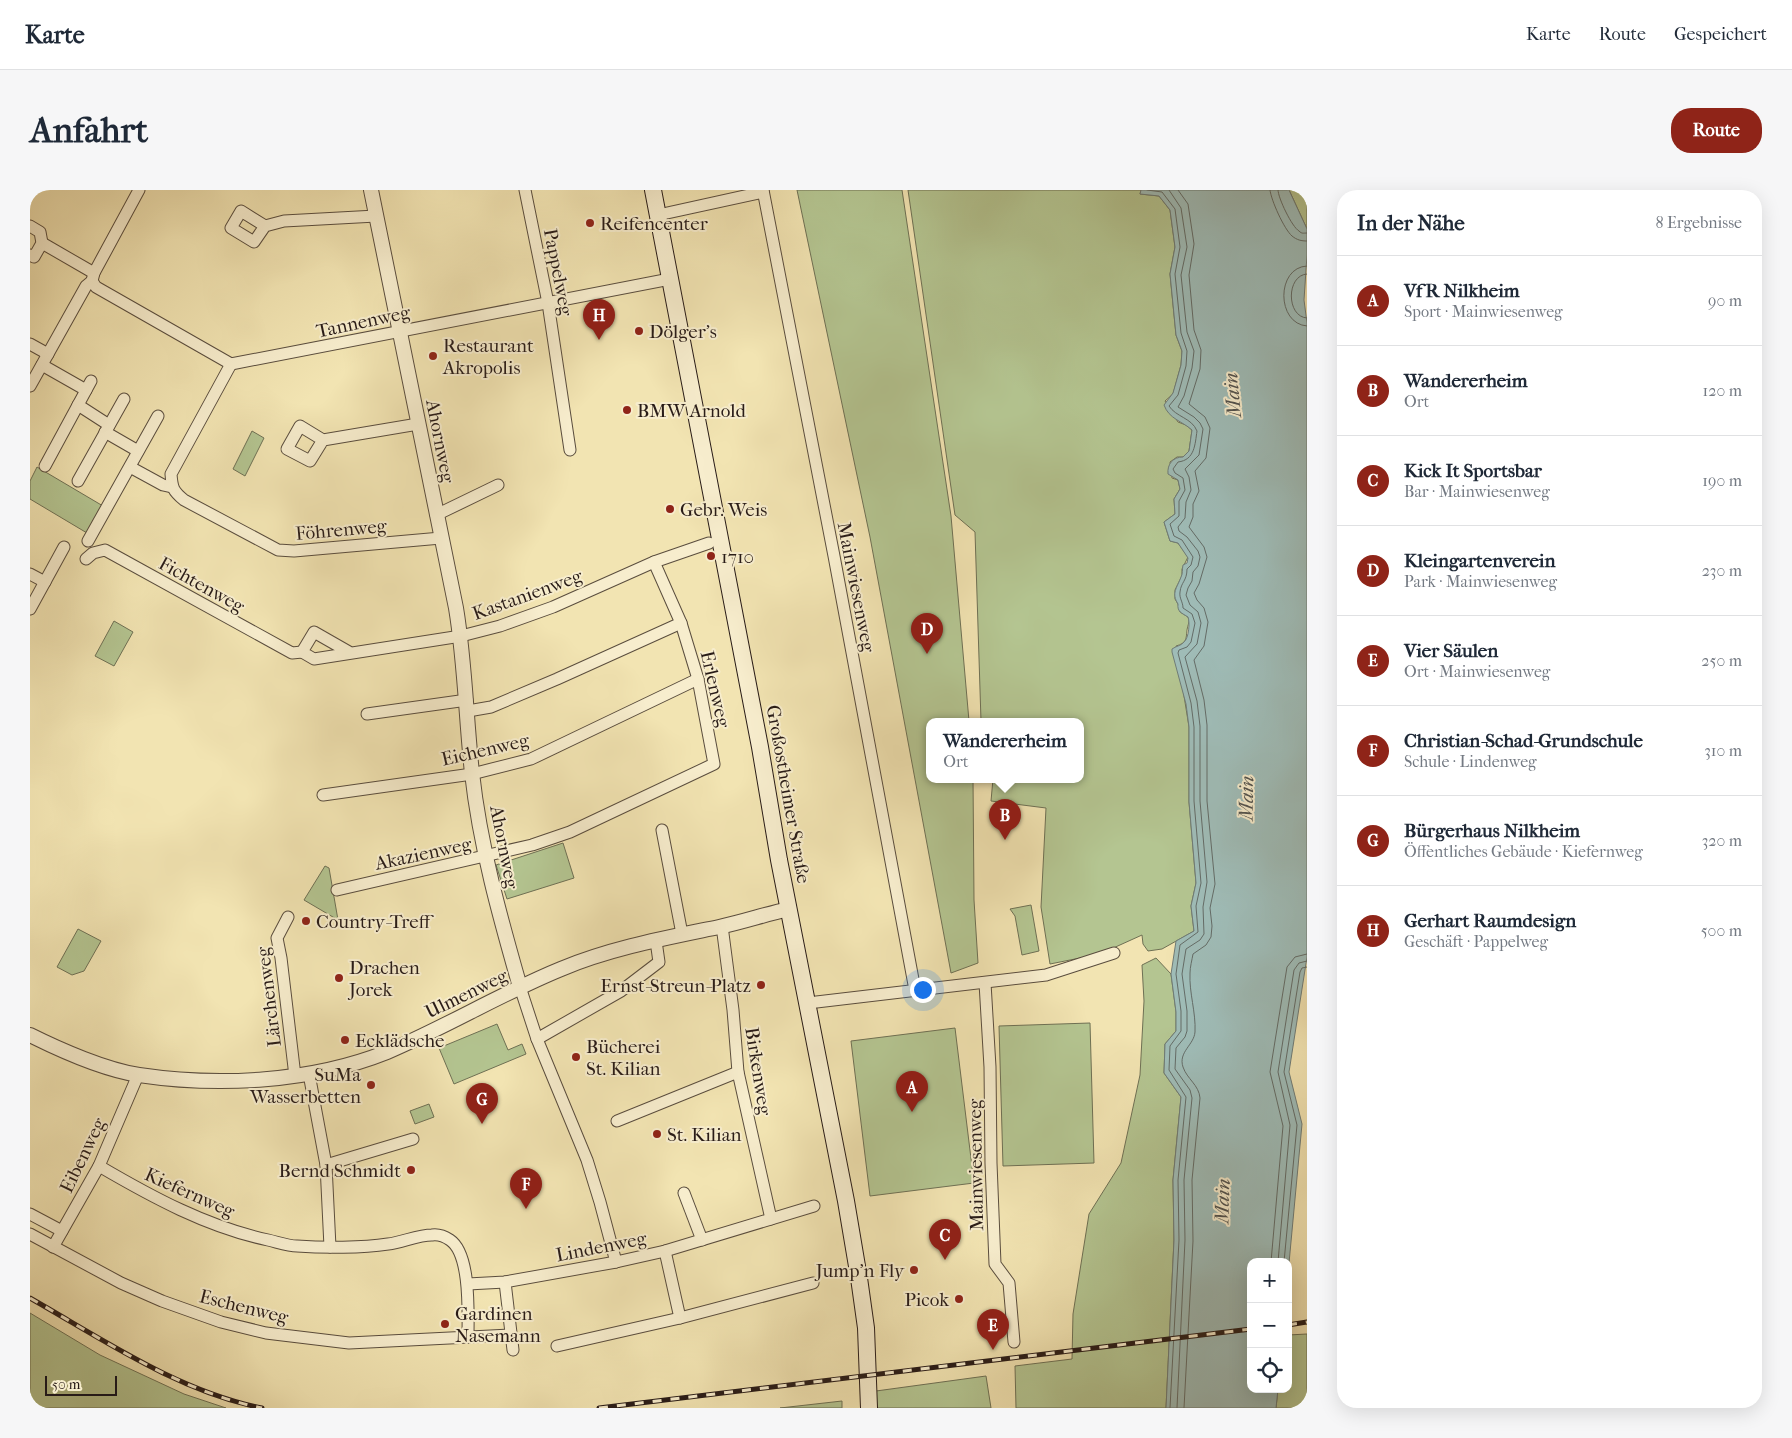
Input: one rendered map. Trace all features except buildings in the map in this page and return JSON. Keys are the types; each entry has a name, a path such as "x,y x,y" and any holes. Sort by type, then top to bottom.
{"main road":[{"name":"Großostheimer Straße","path":"653,190 846,1200 866,1328 869,1408"}],"street":[{"path":"30,386 86,286 93,277 139,190"},
{"name":"Ahornweg","path":"371,190 461,636 472,774 485,857 520,987"},
{"name":"Pappelweg","path":"525,190 548,304 570,450"},
{"name":"Mainwiesenweg","path":"658,215 763,191 834,556 915,990"},
{"path":"265,226 284,221 376,216"},
{"path":"30,226 40,232 42,243 34,258 30,255"},
{"path":"42,243 93,277 96,287 231,364 171,474 172,487"},
{"name":"Tannenweg","path":"231,364 670,279"},
{"path":"30,344 48,354"},
{"path":"42,365 88,386 45,466"},
{"path":"78,481 124,398"},
{"path":"78,406 138,451"},
{"path":"88,541 158,416"},
{"path":"323,440 418,424"},
{"name":"Föhrenweg","path":"130,467 163,485 172,487 184,500 278,550 294,552 441,538"},
{"path":"436,515 498,485"},
{"name":"Kastanienweg","path":"302,652 314,659 349,652 461,636 500,626 553,607 654,562 709,542"},
{"path":"30,609 64,547"},
{"name":"Fichtenweg","path":"86,559 93,553 105,550 292,653 302,652"},
{"name":"Erlenweg","path":"654,562 681,623 698,679 714,764 655,792"},
{"path":"30,574 45,582"},
{"path":"367,714 467,705 491,707 681,623"},
{"path":"302,652 314,632 349,652"},
{"name":"Eichenweg","path":"323,795 472,774 531,759 698,679"},
{"name":"Akazienweg","path":"337,890 532,845 570,832 655,792"},
{"path":"662,830 682,934"},
{"name":"Ulmenweg","path":"31,1037 108,1068 138,1075 218,1082 302,1075 348,1065 387,1052 562,968 682,934 789,909"},
{"name":"Lärchenweg","path":"288,917 277,938 302,1075"},
{"name":"Birkenweg","path":"722,926 733,1010 738,1072 771,1219"},
{"path":"537,1039 621,991 659,962 656,941"},
{"path":"808,1003 1046,976 1114,953"},
{"name":"Mainwiesenweg","path":"985,983 990,1067 995,1264 1009,1283 1014,1342"},
{"path":"520,987 537,1039 587,1160 616,1262"},
{"path":"617,1122 738,1072"},
{"name":"Eibenweg","path":"54,1247 98,1166 138,1075"},
{"path":"302,1075 326,1165 330,1247"},
{"path":"326,1165 413,1139"},
{"name":"Kiefernweg","path":"98,1166 128,1183 212,1224 295,1246 330,1247 387,1244 431,1234 442,1235 452,1241 460,1255 468,1284"},
{"path":"684,1194 702,1240"},
{"name":"Lindenweg","path":"468,1284 506,1282 665,1251 814,1206"},
{"path":"30,1214 62,1231"},
{"name":"Eschenweg","path":"30,1234 121,1283 162,1301 221,1322 266,1333 349,1343 468,1337"},
{"path":"665,1251 680,1318"},
{"path":"506,1282 513,1350"},
{"path":"557,1346 680,1318 813,1283"},
{"path":"468,1284 468,1337 511,1335"}],"green space":[{"path":"797,190 902,190 951,516 969,718 926,718 926,783 973,783 974,900 978,963 951,973 870,537"},
{"path":"908,190 1141,190 1140,194 1159,196 1170,210 1175,247 1170,274 1176,335 1182,351 1181,365 1173,394 1165,401 1178,422 1192,430 1189,451 1183,457 1177,457 1170,462 1172,478 1178,480 1180,489 1174,499 1175,514 1164,522 1170,541 1178,543 1188,557 1175,590 1175,599 1180,612 1188,617 1189,622 1185,640 1176,646 1189,727 1189,802 1196,883 1191,906 1194,931 1162,949 1148,951 1143,944 1142,935 1100,954 1050,964 1041,907 1046,808 991,801 993,783 1084,783 1084,718 981,718 975,532 955,515"},
{"path":"1289,190 1307,190 1307,229"},
{"path":"252,431 264,438 245,476 233,469"},
{"path":"37,467 103,506 87,533 30,499 30,481"},
{"path":"114,621 133,632 114,666 95,656"},
{"path":"563,843 574,878 507,899 496,865"},
{"path":"325,866 329,868 338,920 304,900"},
{"path":"1031,905 1039,951 1022,955 1015,916 1010,909"},
{"path":"78,929 101,941 84,971 72,975 57,967"},
{"path":"1156,958 1171,974 1176,1012 1176,1031 1165,1044 1164,1073 1181,1097 1173,1180 1174,1240 1166,1408 1016,1408 1015,1366 1072,1359 1073,1314 1089,1214 1121,1163 1140,1075 1144,1001 1142,965"},
{"path":"1090,1023 1094,1163 1003,1166 999,1026"},
{"path":"497,1024 508,1050 522,1044 526,1054 454,1084 439,1048"},
{"path":"955,1028 974,1183 870,1196 851,1041"},
{"path":"429,1104 434,1117 415,1124 410,1111"},
{"path":"30,1313 100,1355 184,1394 226,1408 30,1408"},
{"path":"1307,1334 1307,1408 1276,1408 1278,1393 1292,1393 1292,1335"},
{"path":"986,1376 991,1408 876,1408 876,1391"},
{"path":"842,1401 842,1408 780,1408"}],"water":[{"name":"Main","path":"1141,190 1289,190 1307,229 1304,300 1307,323 1307,957 1289,1072 1302,1124 1289,1258 1247,1258 1247,1393 1278,1393 1276,1408 1166,1408 1174,1240 1173,1180 1181,1097 1164,1073 1165,1044 1176,1031 1176,1012 1171,974 1176,941 1194,931 1191,906 1196,883 1189,802 1189,727 1186,704 1172,652 1172,649 1186,640 1188,634 1188,617 1179,611 1175,594 1183,565 1187,563 1188,558 1178,543 1170,541 1164,522 1175,514 1174,499 1180,489 1178,480 1168,474 1169,467 1174,460 1183,457 1189,451 1192,430 1172,417 1164,405 1173,393 1181,365 1182,351 1176,335 1170,274 1175,247 1170,210 1159,196 1140,194"}],"railway":[{"path":"30,1298 114,1347 171,1377 201,1390 262,1408"},
{"path":"1292,1324 1307,1322"},
{"path":"599,1408 1247,1329"}],"place":[{"name":"Reifencenter","path":"590,223"},
{"name":"Dölger's","path":"639,331"},
{"name":"Gerhart Raumdesign","path":"599,340"},
{"name":"Restaurant Akropolis","path":"433,356"},
{"name":"BMW Arnold","path":"627,410"},
{"name":"Gebr. Weis","path":"670,509"},
{"name":"1710","path":"711,556"},
{"name":"Kleingartenverein","path":"927,654"},
{"name":"Wandererheim","path":"1005,840"},
{"name":"Country-Treff","path":"306,921"},
{"name":"Drachen Jorek","path":"339,978"},
{"name":"Ernst-Streun-Platz","path":"761,985"},
{"name":"Ecklädsche","path":"345,1040"},
{"name":"Bücherei St. Kilian","path":"576,1057"},
{"name":"SuMa Wasserbetten","path":"371,1085"},
{"name":"VfR Nilkheim","path":"912,1112"},
{"name":"Bürgerhaus Nilkheim","path":"482,1124"},
{"name":"St. Kilian","path":"657,1134"},
{"name":"Bernd Schmidt","path":"411,1170"},
{"name":"Christian-Schad-Grundschule","path":"526,1209"},
{"name":"Kick It Sportsbar","path":"945,1260"},
{"name":"Jump'n Fly","path":"914,1270"},
{"name":"Picok","path":"959,1299"},
{"name":"Gardinen Nasemann","path":"445,1324"},
{"name":"Vier Säulen","path":"993,1350"}]}
